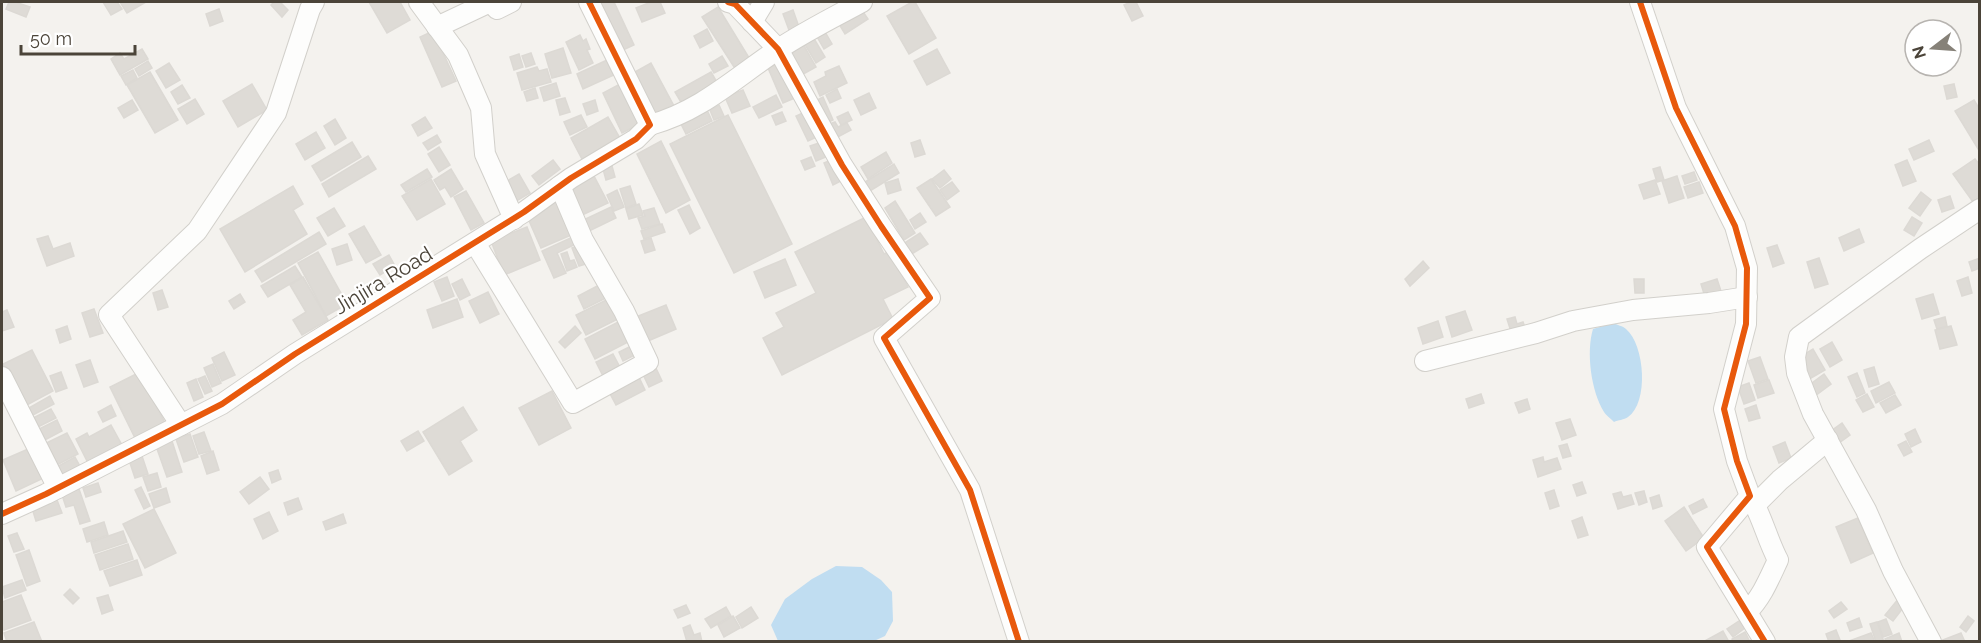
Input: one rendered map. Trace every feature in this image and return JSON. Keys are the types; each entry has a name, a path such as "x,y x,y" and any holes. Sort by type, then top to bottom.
{"street":[{"path":"181,425 110,315 197,231 276,113 309,9 314,2"},
{"path":"419,2 458,56 481,108 485,154 514,219"},
{"path":"437,27 491,2 497,9 511,2"},
{"path":"590,2 650,125 673,118 709,99 778,49 862,2"},
{"path":"728,2 735,4 778,49 842,165 930,298 884,338 970,490 1019,642"},
{"path":"752,22 764,2"},
{"path":"1640,2 1676,108 1735,226 1747,268 1746,324 1724,409 1737,461 1778,560 1767,586 1747,612"},
{"name":"Jinjira Road","path":"2,514 222,404 295,354 514,219 560,186 636,139 650,125"},
{"path":"475,243 573,403 648,362 624,311 583,240 560,186"},
{"path":"1931,642 1893,572 1866,510 1813,414 1797,373 1795,357 1799,337 1920,249 1980,209"},
{"path":"1425,362 1573,321 1633,310 1747,297"},
{"path":"2,376 58,488"},
{"path":"1765,642 1707,547 1753,500 1828,440"}],"water":[{"path":"1613,323 1625,328 1632,337 1641,360 1642,374 1642,387 1635,410 1626,418 1614,422 1605,413 1596,393 1590,360 1593,329"},
{"path":"836,566 862,567 881,580 892,592 893,621 885,636 874,641 778,641 771,625 785,599 812,579"}],"building":[{"path":"9,2 30,7 26,17 6,9"},
{"path":"103,2 117,2 122,9 111,15"},
{"path":"120,2 146,2 127,13"},
{"path":"274,2 280,2 288,10 282,17 271,5"},
{"path":"369,2 400,2 410,20 387,33"},
{"path":"600,2 614,2 634,45 623,50"},
{"path":"651,2 660,2 665,13 642,22 636,8"},
{"path":"915,2 936,38 909,54 887,16"},
{"path":"1136,2 1143,16 1132,21 1124,5"},
{"path":"718,7 751,61 736,70 702,17"},
{"path":"219,9 223,21 210,26 206,14"},
{"path":"861,9 868,19 845,34 839,24"},
{"path":"793,10 799,27 789,30 783,14"},
{"path":"707,29 713,41 700,48 694,36"},
{"path":"824,30 832,44 824,49 816,35"},
{"path":"433,31 456,81 442,87 420,37"},
{"path":"580,35 583,41 586,39 590,49 587,50 593,63 579,70 566,42"},
{"path":"813,37 825,57 816,63 804,43"},
{"path":"802,42 816,67 798,77 784,53"},
{"path":"563,48 571,73 552,78 545,54"},
{"path":"142,49 148,59 120,75 111,59 120,53 124,59"},
{"path":"937,49 950,73 927,85 914,61"},
{"path":"531,53 535,64 526,67 522,56"},
{"path":"519,54 523,67 514,70 510,57"},
{"path":"722,56 728,66 714,73 709,64"},
{"path":"607,60 614,75 583,89 577,74"},
{"path":"148,61 152,68 139,76 135,69"},
{"path":"782,62 797,97 783,103 768,68"},
{"path":"169,63 180,80 166,88 156,71"},
{"path":"651,63 674,106 656,116 633,73"},
{"path":"839,66 847,83 820,96 814,82 826,76 825,72"},
{"path":"537,67 539,71 547,69 551,82 522,90 517,73"},
{"path":"133,70 137,78 126,85 121,76"},
{"path":"150,72 178,120 155,133 127,85"},
{"path":"711,72 718,84 682,104 675,92"},
{"path":"556,83 560,96 544,101 540,88"},
{"path":"252,84 267,110 238,127 223,101"},
{"path":"620,84 640,124 622,133 603,93"},
{"path":"1954,84 1957,97 1947,99 1944,86"},
{"path":"182,85 190,98 178,104 171,92"},
{"path":"535,88 538,98 527,101 524,92"},
{"path":"837,89 841,98 830,103 826,95"},
{"path":"743,90 750,106 732,113 725,97"},
{"path":"869,93 876,108 861,115 854,100"},
{"path":"776,95 782,107 759,118 753,107"},
{"path":"823,97 833,120 823,125 813,102"},
{"path":"565,98 570,112 560,115 556,100"},
{"path":"195,99 204,114 187,124 178,109"},
{"path":"132,100 138,110 124,118 118,108"},
{"path":"595,100 598,111 587,115 583,104"},
{"path":"1974,100 1980,110 1980,152 1955,111"},
{"path":"719,105 724,116 714,120 710,110"},
{"path":"707,110 712,121 686,134 681,124"},
{"path":"807,111 819,136 808,141 796,116"},
{"path":"782,112 786,121 776,125 772,116"},
{"path":"848,112 852,120 841,125 837,117"},
{"path":"581,115 587,127 570,135 564,122"},
{"path":"728,115 792,244 734,273 670,144"},
{"path":"425,117 432,128 418,136 412,125"},
{"path":"608,117 621,140 583,161 571,138"},
{"path":"335,119 346,138 335,145 324,126"},
{"path":"835,122 838,127 847,123 851,130 834,139 827,125"},
{"path":"316,132 325,148 305,160 296,144"},
{"path":"437,135 441,142 428,150 423,143"},
{"path":"920,140 925,154 915,157 911,143"},
{"path":"1929,140 1934,151 1914,160 1909,149"},
{"path":"661,141 690,200 666,213 637,154"},
{"path":"352,142 361,157 321,181 312,166"},
{"path":"822,142 828,156 816,161 810,146"},
{"path":"439,147 450,165 439,172 428,154"},
{"path":"886,152 892,163 868,179 861,167"},
{"path":"368,156 376,169 329,197 322,184"},
{"path":"811,157 815,166 805,170 801,161"},
{"path":"834,159 843,180 833,185 824,163"},
{"path":"1975,159 1980,165 1980,197 1973,202 1953,174"},
{"path":"553,160 560,169 539,185 532,176"},
{"path":"1907,160 1916,181 1903,186 1895,165"},
{"path":"894,164 899,173 870,191 865,182"},
{"path":"612,166 615,177 606,180 603,169"},
{"path":"1660,167 1664,180 1657,182 1653,169"},
{"path":"427,169 432,177 406,192 401,185"},
{"path":"451,169 463,189 451,197 445,187 440,190 434,180"},
{"path":"944,170 951,179 940,188 932,179"},
{"path":"1694,172 1697,180 1685,184 1682,176"},
{"path":"519,174 530,193 513,203 502,184"},
{"path":"593,174 608,203 578,217 565,188"},
{"path":"1677,176 1684,198 1669,203 1662,181"},
{"path":"431,179 445,204 417,220 402,196"},
{"path":"898,179 901,190 888,194 885,183"},
{"path":"931,179 950,207 936,216 917,188"},
{"path":"1655,180 1660,194 1644,199 1639,185"},
{"path":"952,182 959,191 947,200 940,190"},
{"path":"1699,182 1703,193 1688,198 1684,187"},
{"path":"293,186 303,204 293,210 307,234 245,272 220,229"},
{"path":"630,186 636,204 626,208 620,189"},
{"path":"617,190 624,207 614,211 607,195"},
{"path":"466,191 484,223 471,230 454,197"},
{"path":"1921,192 1931,200 1920,216 1909,208"},
{"path":"1950,196 1954,208 1942,212 1938,200"},
{"path":"563,198 578,232 541,248 526,214"},
{"path":"895,201 915,233 904,240 885,208"},
{"path":"639,204 643,215 629,219 626,209"},
{"path":"689,205 700,228 690,234 678,210"},
{"path":"611,207 616,218 585,233 579,222"},
{"path":"334,208 345,226 328,236 317,218"},
{"path":"654,208 660,224 642,229 638,218 645,216 643,211"},
{"path":"920,213 926,222 915,229 910,220"},
{"path":"866,217 884,254 890,251 908,287 883,299 893,319 782,375 763,338 784,327 776,313 816,293 795,252"},
{"path":"1912,217 1922,223 1914,236 1904,230"},
{"path":"662,224 665,232 644,239 641,231"},
{"path":"364,226 381,255 366,263 349,234"},
{"path":"527,227 540,260 504,275 491,241"},
{"path":"1859,229 1864,242 1844,251 1839,238"},
{"path":"319,232 326,244 262,282 255,271"},
{"path":"920,233 928,244 910,255 903,244"},
{"path":"577,235 580,242 557,253 566,273 554,278 542,251"},
{"path":"48,236 53,249 70,243 74,256 47,266 37,239"},
{"path":"651,238 655,250 645,253 641,241"},
{"path":"347,244 352,260 337,265 332,249"},
{"path":"582,244 589,263 579,266 572,248"},
{"path":"1777,245 1784,263 1773,267 1767,248"},
{"path":"318,252 347,304 326,316 298,263"},
{"path":"567,252 570,261 574,260 577,267 567,271 561,254"},
{"path":"389,255 395,266 380,275 373,264"},
{"path":"1819,258 1828,284 1815,288 1807,262"},
{"path":"1980,258 1980,268 1972,271 1969,262"},
{"path":"785,259 796,285 765,298 754,272"},
{"path":"1423,261 1429,268 1410,286 1405,279"},
{"path":"295,266 302,277 268,297 261,286"},
{"path":"303,277 328,320 302,335 293,320 306,312 290,285"},
{"path":"447,277 454,296 442,301 434,282"},
{"path":"1968,277 1972,293 1962,296 1957,281"},
{"path":"462,279 470,295 460,300 452,284"},
{"path":"1634,279 1644,279 1644,293 1635,293"},
{"path":"1717,279 1721,291 1705,297 1701,284"},
{"path":"601,284 608,297 584,309 578,296"},
{"path":"162,290 168,307 158,310 153,293"},
{"path":"488,292 499,314 480,323 469,301"},
{"path":"240,294 245,302 234,309 229,301"},
{"path":"1933,294 1939,314 1922,319 1916,299"},
{"path":"610,298 620,318 586,335 576,315"},
{"path":"457,299 463,317 433,328 427,310"},
{"path":"666,305 676,329 641,344 631,319"},
{"path":"94,309 103,333 90,337 82,313"},
{"path":"7,310 14,327 2,331 2,312"},
{"path":"1465,311 1472,330 1452,337 1446,317"},
{"path":"1515,317 1517,324 1523,322 1527,333 1513,338 1507,319"},
{"path":"1945,317 1947,326 1937,329 1934,320"},
{"path":"624,319 634,339 595,359 585,339"},
{"path":"1438,321 1443,337 1423,344 1418,328"},
{"path":"67,326 71,339 60,343 56,330"},
{"path":"575,326 581,333 565,348 559,342"},
{"path":"1951,326 1957,345 1940,349 1935,330"},
{"path":"1832,342 1842,360 1830,367 1820,349"},
{"path":"631,346 635,355 623,361 619,352"},
{"path":"1813,349 1825,370 1806,381 1798,365 1806,361 1803,355"},
{"path":"32,350 53,391 25,406 3,364"},
{"path":"224,352 235,375 222,381 212,358"},
{"path":"613,354 623,373 606,382 596,362"},
{"path":"1760,357 1768,379 1756,383 1748,361"},
{"path":"90,360 98,382 84,387 76,365"},
{"path":"213,364 221,383 212,387 204,368"},
{"path":"654,364 662,381 649,387 641,370"},
{"path":"1874,367 1879,384 1869,387 1864,370"},
{"path":"636,371 645,390 616,405 606,386"},
{"path":"61,372 67,388 56,392 50,376"},
{"path":"140,372 165,423 135,438 110,387"},
{"path":"1857,373 1865,393 1857,397 1848,377"},
{"path":"1824,374 1831,384 1815,396 1808,386"},
{"path":"205,376 212,391 205,394 198,379"},
{"path":"196,379 203,397 194,401 187,383"},
{"path":"1769,380 1774,393 1758,398 1754,385"},
{"path":"1889,382 1895,393 1876,403 1871,391"},
{"path":"1749,383 1755,400 1744,404 1738,387"},
{"path":"552,391 571,428 539,445 519,408"},
{"path":"1481,394 1484,403 1469,408 1466,399"},
{"path":"1867,394 1874,407 1863,412 1856,400"},
{"path":"1895,395 1901,405 1886,413 1880,403"},
{"path":"50,396 54,404 31,416 27,409"},
{"path":"1527,399 1530,409 1519,413 1515,403"},
{"path":"111,405 116,416 103,422 98,412"},
{"path":"1756,405 1760,418 1749,421 1745,409"},
{"path":"463,407 477,430 460,441 472,461 449,475 423,432"},
{"path":"51,409 56,418 34,429 29,420"},
{"path":"1570,419 1576,435 1562,440 1556,423"},
{"path":"57,420 62,431 41,442 35,431"},
{"path":"1842,423 1850,435 1839,443 1831,431"},
{"path":"111,425 123,447 89,465 76,439 87,433 89,437"},
{"path":"1915,429 1921,442 1911,447 1905,434"},
{"path":"418,431 424,441 407,451 401,441"},
{"path":"204,432 211,451 199,454 193,436"},
{"path":"67,433 78,454 53,467 42,445"},
{"path":"190,434 198,457 184,462 176,439"},
{"path":"172,441 182,472 167,477 156,446"},
{"path":"1906,441 1912,452 1904,456 1898,445"},
{"path":"1785,442 1791,458 1779,463 1773,447"},
{"path":"1567,444 1571,456 1563,458 1559,446"},
{"path":"35,446 48,476 16,491 3,460"},
{"path":"140,450 148,474 135,478 127,454"},
{"path":"213,451 219,470 207,474 201,456"},
{"path":"75,457 82,470 60,482 53,469"},
{"path":"1543,457 1544,462 1557,458 1561,469 1538,477 1533,460"},
{"path":"278,470 281,479 272,483 269,473"},
{"path":"157,473 161,487 148,491 143,477"},
{"path":"260,477 269,489 249,504 240,492"},
{"path":"1582,482 1586,493 1577,496 1573,485"},
{"path":"98,483 101,492 86,497 83,488"},
{"path":"141,487 150,506 144,509 135,490"},
{"path":"166,488 170,502 154,508 149,494"},
{"path":"79,489 90,521 80,524 74,505 66,507 62,495"},
{"path":"1554,490 1559,506 1550,509 1545,493"},
{"path":"1644,491 1647,502 1639,505 1635,493"},
{"path":"1621,492 1623,497 1631,495 1634,504 1618,509 1613,494"},
{"path":"1659,495 1662,506 1653,509 1650,498"},
{"path":"298,498 302,509 288,515 284,503"},
{"path":"1703,499 1707,507 1693,514 1689,506"},
{"path":"57,500 62,513 36,521 32,508"},
{"path":"1684,507 1704,538 1686,551 1665,521"},
{"path":"154,509 176,553 145,568 123,524"},
{"path":"269,512 278,531 263,539 254,519"},
{"path":"343,514 346,523 326,530 323,522"},
{"path":"1582,517 1588,535 1578,538 1572,521"},
{"path":"1858,518 1873,553 1851,563 1836,527"},
{"path":"104,522 108,535 87,542 83,529"},
{"path":"123,531 127,542 94,553 91,542"},
{"path":"17,533 24,549 14,552 8,536"},
{"path":"128,544 133,559 100,570 95,555"},
{"path":"29,550 40,581 27,586 16,555"},
{"path":"137,560 142,575 110,586 104,571"},
{"path":"22,580 26,590 5,598 2,587"},
{"path":"70,589 79,598 73,604 64,595"},
{"path":"21,595 31,620 4,630 2,602"},
{"path":"108,595 113,610 102,614 97,598"},
{"path":"1899,598 1906,604 1893,621 1885,615"},
{"path":"1841,602 1847,609 1834,618 1829,611"},
{"path":"686,605 690,613 678,618 674,610"},
{"path":"726,607 731,616 711,628 705,619"},
{"path":"751,607 758,618 742,628 736,617"},
{"path":"733,616 740,628 724,637 718,625"},
{"path":"1968,616 1974,621 1966,632 1960,627"},
{"path":"1859,618 1862,627 1850,631 1847,623"},
{"path":"1886,619 1892,634 1883,637 1878,622"},
{"path":"1739,621 1745,628 1733,637 1727,629"},
{"path":"34,622 42,642 7,642 4,633"},
{"path":"1877,622 1884,642 1876,642 1870,624"},
{"path":"690,625 694,635 700,633 702,642 687,642 683,628"},
{"path":"1836,630 1840,640 1829,642 1826,634"},
{"path":"1723,631 1729,642 1703,642"},
{"path":"1745,632 1750,642 1733,642 1732,639"},
{"path":"1871,633 1875,642 1849,642 1849,641"},
{"path":"1899,633 1902,642 1886,642 1885,639"},
{"path":"1961,633 1965,642 1944,642 1943,640"}],"cycle path":[{"path":"2,514 222,404 295,354 524,212 571,178 636,139 650,125 589,2"},
{"path":"728,2 735,4 778,49 842,165 930,298 884,338 970,490 1019,642"},
{"path":"1640,2 1676,108 1735,226 1747,268 1746,324 1724,409 1737,461 1750,496 1707,547 1765,642"}]}
